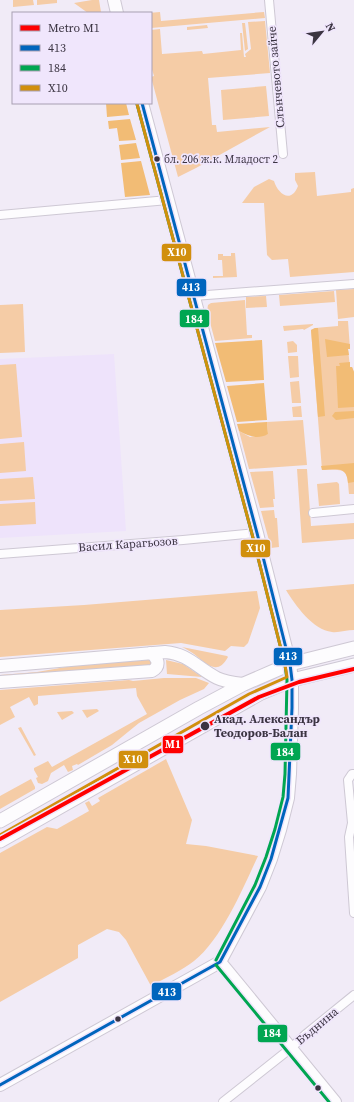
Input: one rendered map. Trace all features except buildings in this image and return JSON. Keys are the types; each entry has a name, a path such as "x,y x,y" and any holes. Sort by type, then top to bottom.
{"main road":[{"path":"0,821 244,684 290,664 354,648"},
{"path":"0,841 225,712 261,693 292,680 354,665"}],"street":[{"path":"114,0 117,12"},
{"name":"Слънчевото зайче","path":"269,0 283,154"},
{"path":"0,1085 220,962 260,887 271,860 288,798 292,680 290,664 257,533 142,104"},
{"path":"0,215 168,200"},
{"path":"194,296 354,284"},
{"path":"313,513 354,509"},
{"name":"Васил Карагьозов","path":"0,554 257,533"},
{"path":"0,666 165,652 184,656 224,681 244,684"},
{"path":"0,682 152,671 156,669 158,665 155,655 150,653"},
{"path":"354,774 352,774 348,780 352,823 349,837 354,913"},
{"path":"220,962 335,1102"},
{"name":"Бъднина","path":"223,1102 354,995"}],"shaded area":[{"path":"13,0 33,0 34,5 13,7"},
{"path":"37,0 57,0 57,3 37,5"},
{"path":"99,0 101,12 87,12 74,3"},
{"path":"160,12 161,21 264,12 265,18 152,28 152,13"},
{"path":"265,21 270,73 208,78 212,125 216,125 217,132 270,127 178,177 152,81 152,77 154,76 152,69 152,30 160,29 162,54 202,51 203,54 241,50 240,33 242,33 244,57 246,57 245,54 251,49 248,22"},
{"path":"242,23 245,23 248,49 245,51"},
{"path":"207,25 208,28 187,30 187,27"},
{"path":"266,86 269,116 223,120 221,90"},
{"path":"106,104 126,104 129,115 107,117"},
{"path":"130,119 136,140 119,141 117,128 109,129 108,121"},
{"path":"136,143 140,158 121,160 119,145"},
{"path":"141,161 150,195 125,197 121,163"},
{"path":"315,172 317,196 351,192 351,189 354,188 354,272 290,277 288,259 272,260 267,255 264,203 242,203 254,187 269,179 274,181 278,190 282,193 288,196 292,195 298,186 295,180 295,173"},
{"path":"231,253 235,253 237,277 213,278 213,276 223,276 222,260 218,260 218,254 223,254 223,256 231,256"},
{"path":"354,289 354,317 338,319 336,290"},
{"path":"334,291 335,302 280,306 279,295"},
{"path":"266,296 267,307 246,308 246,297"},
{"path":"245,300 247,335 252,335 252,338 215,341 207,311 208,305 211,303"},
{"path":"23,304 25,352 0,353 0,305"},
{"path":"338,321 348,321 350,349 348,349 350,367 352,367 354,372 354,494 349,494 348,480 344,472 337,470 322,470 311,330 315,328 338,326"},
{"path":"313,324 304,330 284,331 283,326"},
{"path":"318,328 325,416 318,417 311,330"},
{"path":"325,339 350,344 350,349 348,349 349,355 327,357"},
{"path":"262,340 264,380 226,382 215,343"},
{"path":"293,341 297,345 297,352 288,353 287,342"},
{"path":"114,354 126,531 0,538 0,359"},
{"path":"288,356 298,356 299,377 290,378"},
{"path":"350,362 350,367 352,367 354,372 354,407 338,408 336,366 340,366 339,363"},
{"path":"16,364 22,437 0,439 0,365"},
{"path":"299,381 301,403 292,403 290,382"},
{"path":"264,383 267,420 237,422 227,386"},
{"path":"301,406 302,417 293,417 292,407"},
{"path":"354,411 354,418 336,420 332,416 335,412"},
{"path":"303,420 307,465 249,469 239,431 250,437 268,434 267,422"},
{"path":"267,422 268,434 260,437 250,436 239,431 237,424"},
{"path":"24,442 26,471 0,473 0,444"},
{"path":"354,463 354,482 348,483 347,477 343,471 336,469 322,470 321,466"},
{"path":"297,469 307,469 311,526 354,523 354,539 302,543"},
{"path":"273,471 275,499 273,499 274,507 260,508 250,472"},
{"path":"33,477 35,499 0,501 0,479"},
{"path":"337,482 339,484 340,504 319,506 317,484"},
{"path":"35,502 36,524 0,526 0,504"},
{"path":"274,510 275,518 277,518 279,547 271,548 261,511"},
{"path":"354,584 354,630 337,632 325,630 311,622 294,603 286,590"},
{"path":"257,591 260,608 248,643 244,647 231,646 225,651 181,643 0,657 0,610 84,605"},
{"path":"182,647 228,657 220,666 211,666"},
{"path":"153,660 151,665 0,677 0,675 37,672 83,664"},
{"path":"166,660 183,664 202,677 167,674"},
{"path":"164,678 196,678 209,683 204,689 180,700 139,723 112,745 78,765 72,766 73,770 68,772 64,765 51,773 48,781 42,784 38,783 36,778 38,777 34,768 48,761 52,767 147,714 137,696 136,688 38,696 38,704 34,706 29,697 10,707 15,717 0,725 0,690"},
{"path":"97,709 99,711 87,718 82,710"},
{"path":"72,711 74,713 62,720 57,712"},
{"path":"21,727 36,755 34,756 18,728"},
{"path":"166,759 192,820 186,844 206,846 258,856 223,927 214,940 194,961 151,986 126,940 119,932 107,929 78,945 78,958 0,1002 0,853 47,827 57,829 89,811 85,803 89,801 92,806 100,801 98,798"},
{"path":"31,779 35,789 0,809 0,796"}],"metro line":[{"name":"M1","path":"0,839 259,697 299,682 354,669"}],"transit line":[{"name":"184","path":"137,104 252,534 285,665 287,680 285,774 283,797 275,829 255,885 216,960"},
{"name":"Х10","path":"0,835 249,694 287,677 252,534 137,104"},
{"name":"413","path":"0,1085 220,962 260,887 271,859 288,798 292,708 292,680 290,664 257,533 142,104"},
{"name":"184","path":"216,965 329,1102"}],"place":[{"name":"бл. 206 ж.к. Младост 2","path":"157,159"},
{"name":"Акад. Александър Теодоров-Балан","path":"205,726"}]}
